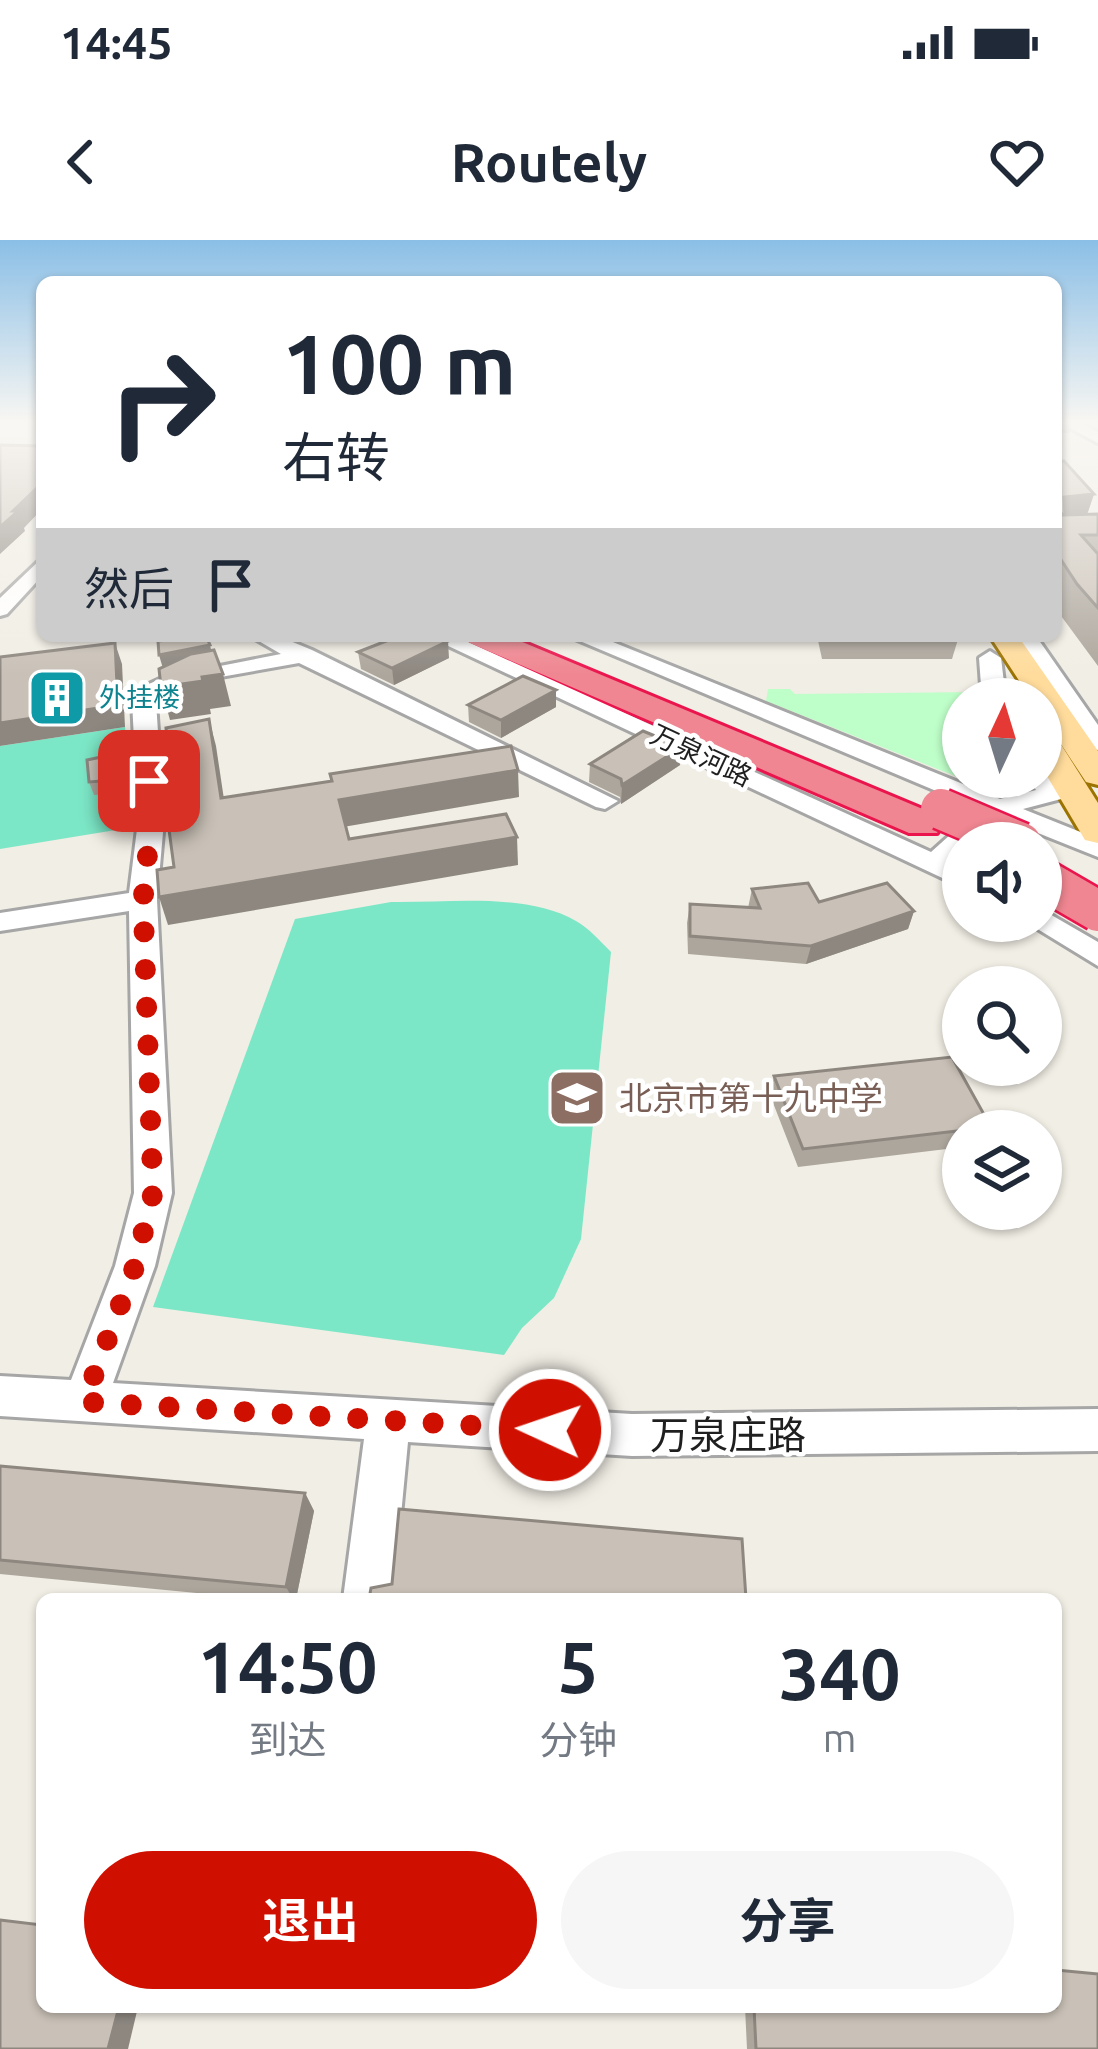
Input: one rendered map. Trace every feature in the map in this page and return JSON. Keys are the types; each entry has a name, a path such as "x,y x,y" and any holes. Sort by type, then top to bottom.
{"highway":[{"name":"万泉河路","path":"497,642 952,822"},
{"name":"万泉河路","path":"545,642 932,816 942,837"},
{"path":"1062,862 1098,880"},
{"path":"1062,899 1090,927"}],"main road":[{"path":"990,643 1008,678"},
{"path":"990,643 1098,832"}],"street":[{"path":"3,609 36,571"},
{"path":"3,609 36,606"},
{"path":"275,642 605,802"},
{"name":"万泉河路","path":"452,642 942,850"},
{"name":"万泉河路","path":"595,642 1098,849"},
{"path":"1029,642 1098,743"},
{"path":"990,643 992,678"},
{"path":"84,1402 135,1266 153,1193 143,900 151,820 145,700 153,688 179,679 272,666 304,655"},
{"path":"982,822 996,808 1072,786"},
{"path":"1098,880 1090,927 1098,956"},
{"path":"0,922 143,900"},
{"name":"万泉庄路","path":"0,1396 632,1435 1098,1430"},
{"path":"369,1593 388,1421"}],"green space":[{"path":"768,689 790,689 795,694 942,692 942,771 766,701"},
{"path":"125,727 129,764 92,772 95,794 132,792 134,827 0,849 0,746"},
{"path":"486,901 534,906 576,921 611,952 581,1239 554,1298 522,1328 504,1355 153,1307 295,919 391,902"}],"building":[{"path":"0,507 17,507 13,511 18,511 0,527"},
{"path":"1062,507 1065,515 1098,514 1098,535 1081,535 1098,554 1098,608 1062,561"},
{"path":"158,642 210,645 159,655"},
{"path":"384,642 446,642 392,668 358,652"},
{"path":"115,643 118,705 0,723 0,657"},
{"path":"214,650 223,674 161,687 159,669 191,654"},
{"path":"523,676 556,690 501,720 468,705"},
{"path":"209,719 221,798 332,781 330,774 511,746 518,770 339,800 349,839 506,814 517,837 159,897 157,870 174,867 166,807 174,806 166,728"},
{"path":"643,731 682,747 622,785 621,779 590,764"},
{"path":"125,752 128,779 89,782 87,760"},
{"path":"808,883 819,902 887,883 914,911 811,946 690,936 690,904 760,908 752,889"},
{"path":"942,1058 942,1086 968,1086 982,1110 942,1110 942,1133 803,1149 774,1076"},
{"path":"0,1466 305,1493 286,1587 0,1560"},
{"path":"399,1509 742,1539 746,1593 370,1593 371,1588 392,1584"},
{"path":"0,1920 36,1924 36,2013 117,2013 108,2049 0,2049"},
{"path":"1062,1971 1098,1974 1098,2049 756,2049 754,2013 1062,2013"}],"place":[{"name":"外挂楼","path":"57,698"},
{"name":"北京市第十九中学","path":"577,1098"}],"route":[{"path":"149,781 151,820 143,900 153,1193 135,1266 84,1402 550,1430"}]}
